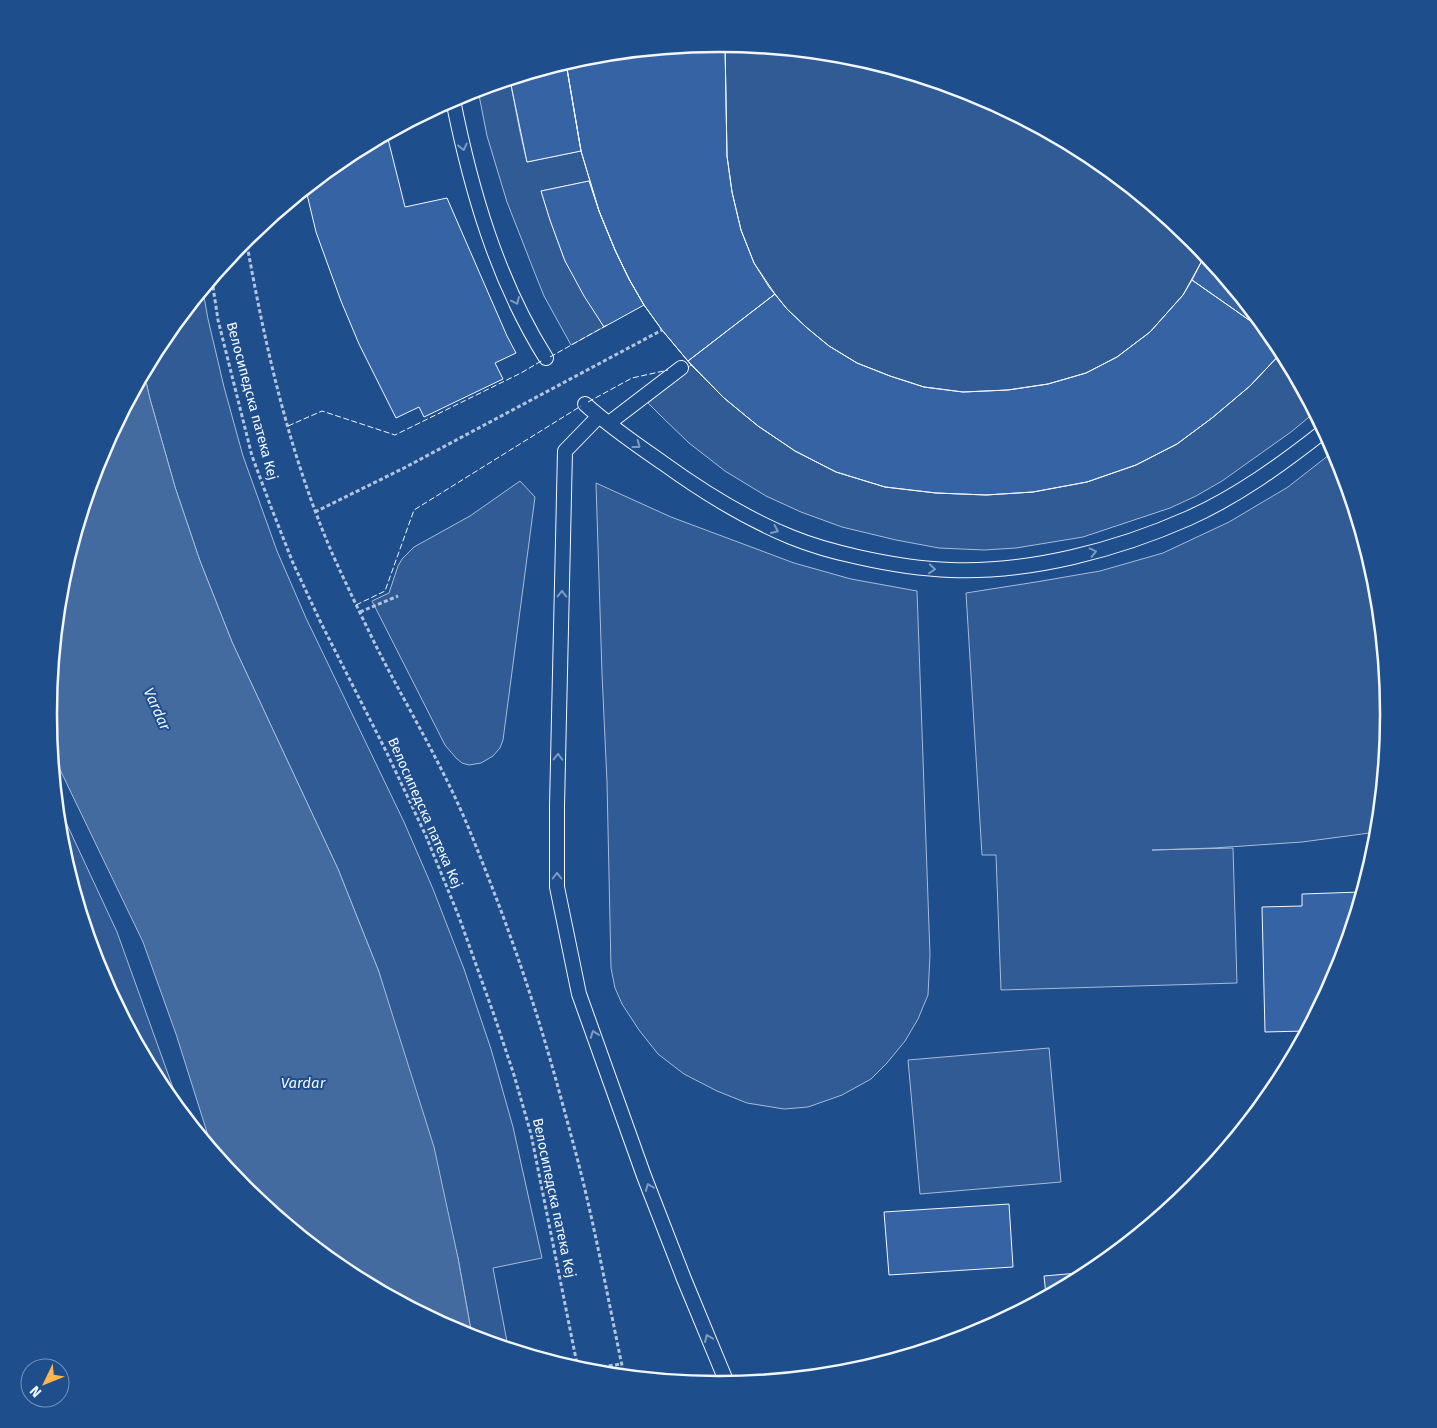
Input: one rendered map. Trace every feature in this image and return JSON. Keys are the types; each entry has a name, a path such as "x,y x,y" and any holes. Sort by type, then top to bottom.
{"lane":[{"path":"455,108 478,206 508,285 546,358"},
{"path":"681,368 604,420 565,451 557,887 580,994 644,1176 724,1376"},
{"path":"585,404 651,455 709,494 752,519 792,537 831,551 909,567 951,570 991,570 1032,565 1106,549 1147,536 1191,517 1234,494 1273,469 1318,435"}],"path":[{"path":"248,249 257,302 283,408 299,467 315,512 333,556 376,646 438,763 467,825 530,994 576,1152 623,1369"},
{"name":"Велосипедска патека Кеј","path":"213,288 218,320 252,456 271,507 293,562 321,623 386,751 426,836 459,916 494,1015 530,1134 576,1360"},
{"path":"315,512 404,468 662,330"},
{"path":"360,612 398,596"},
{"path":"608,1366 622,1364"}],"shaded area":[{"path":"718,52 762,54 848,65 890,75 931,88 972,103 1049,141 1121,189 1155,217 1216,278 1243,311 1269,346 1310,417 1222,481 1196,496 1170,508 1083,537 1016,548 984,550 939,548 842,527 801,512 766,496 725,471 689,443 648,403 691,365 599,211 589,181 541,191 565,261 604,327 571,345 544,296 507,202 487,136 480,98 511,86 527,162 581,151 567,70 589,65 675,54"},
{"path":"204,298 224,387 243,456 277,551 306,618 404,822 433,889 464,969 491,1049 513,1127 542,1258 493,1268 507,1340 470,1327 458,1258 379,972 338,869 232,642 200,561 175,487 146,383 168,346"},
{"path":"1328,456 1345,501 1367,585 1379,671 1380,714 1379,757 1369,833 1302,842 1152,850 1233,848 1237,983 1001,990 996,855 982,855 966,593 1100,571 1163,553 1229,522 1288,487"},
{"path":"520,481 535,497 503,740 500,748 493,756 481,763 469,765 462,763 456,758 445,745 372,601 389,593 398,566 414,547 470,516"},
{"path":"596,483 671,517 794,563 851,579 917,591 930,955 928,995 918,1019 905,1041 887,1063 871,1079 842,1095 808,1107 784,1109 747,1103 717,1091 684,1074 658,1054 622,1004 615,988 611,968 607,782"},
{"path":"67,824 117,932 174,1090 125,1007 107,967 92,927 80,885"},
{"path":"1049,1048 1061,1182 920,1194 908,1060"}],"water":[{"name":"Vardar","path":"146,383 175,487 200,561 232,642 338,869 379,972 434,1147 458,1258 470,1327 388,1287 351,1264 282,1211 221,1150 207,1133 176,1034 143,942 59,768 57,714 58,671 63,628 70,585 80,543 92,501 107,461 125,421"}],"building":[{"path":"725,52 727,156 732,192 741,230 754,263 769,287 787,309 829,346 857,363 924,387 963,392 1008,390 1048,384 1086,373 1117,357 1150,332 1183,295 1201,262 1243,311 1276,358 1250,386 1177,444 1136,465 1087,482 1033,492 986,495 936,493 885,487 836,472 795,451 758,426 724,398 691,365 662,330 644,305 629,279 599,211 581,151 567,70 632,58"},
{"path":"725,52 727,156 732,192 741,230 754,263 775,294 688,361 644,305 629,279 599,211 581,151 567,70 632,58"},
{"path":"567,70 581,151 527,162 511,86"},
{"path":"388,141 405,207 447,198 516,353 495,363 503,379 424,417 419,407 396,418 359,344 316,232 307,196 351,164"},
{"path":"589,181 615,250 644,305 604,327 565,261 541,191"},
{"path":"1201,262 1250,321 1192,280"},
{"path":"1192,280 1250,321 1276,358 1250,386 1177,444 1136,465 1087,482 1033,492 986,495 936,493 885,487 836,472 795,451 758,426 724,398 688,361 775,294 787,309 806,327 829,346 857,363 924,387 963,392 1008,390 1048,384 1086,373 1117,357 1150,332 1183,295"},
{"path":"1355,892 1345,927 1330,967 1299,1031 1265,1032 1262,907 1302,906 1302,894"},
{"path":"1009,1204 1013,1267 889,1275 884,1212"},
{"path":"1070,1274 1045,1289 1044,1276"}],"fence":[{"path":"550,357 607,325"},
{"path":"288,426 322,411 395,435 521,373 543,360"},
{"path":"588,402 632,378 668,370"},
{"path":"356,605 385,591 414,510 581,406"}]}
